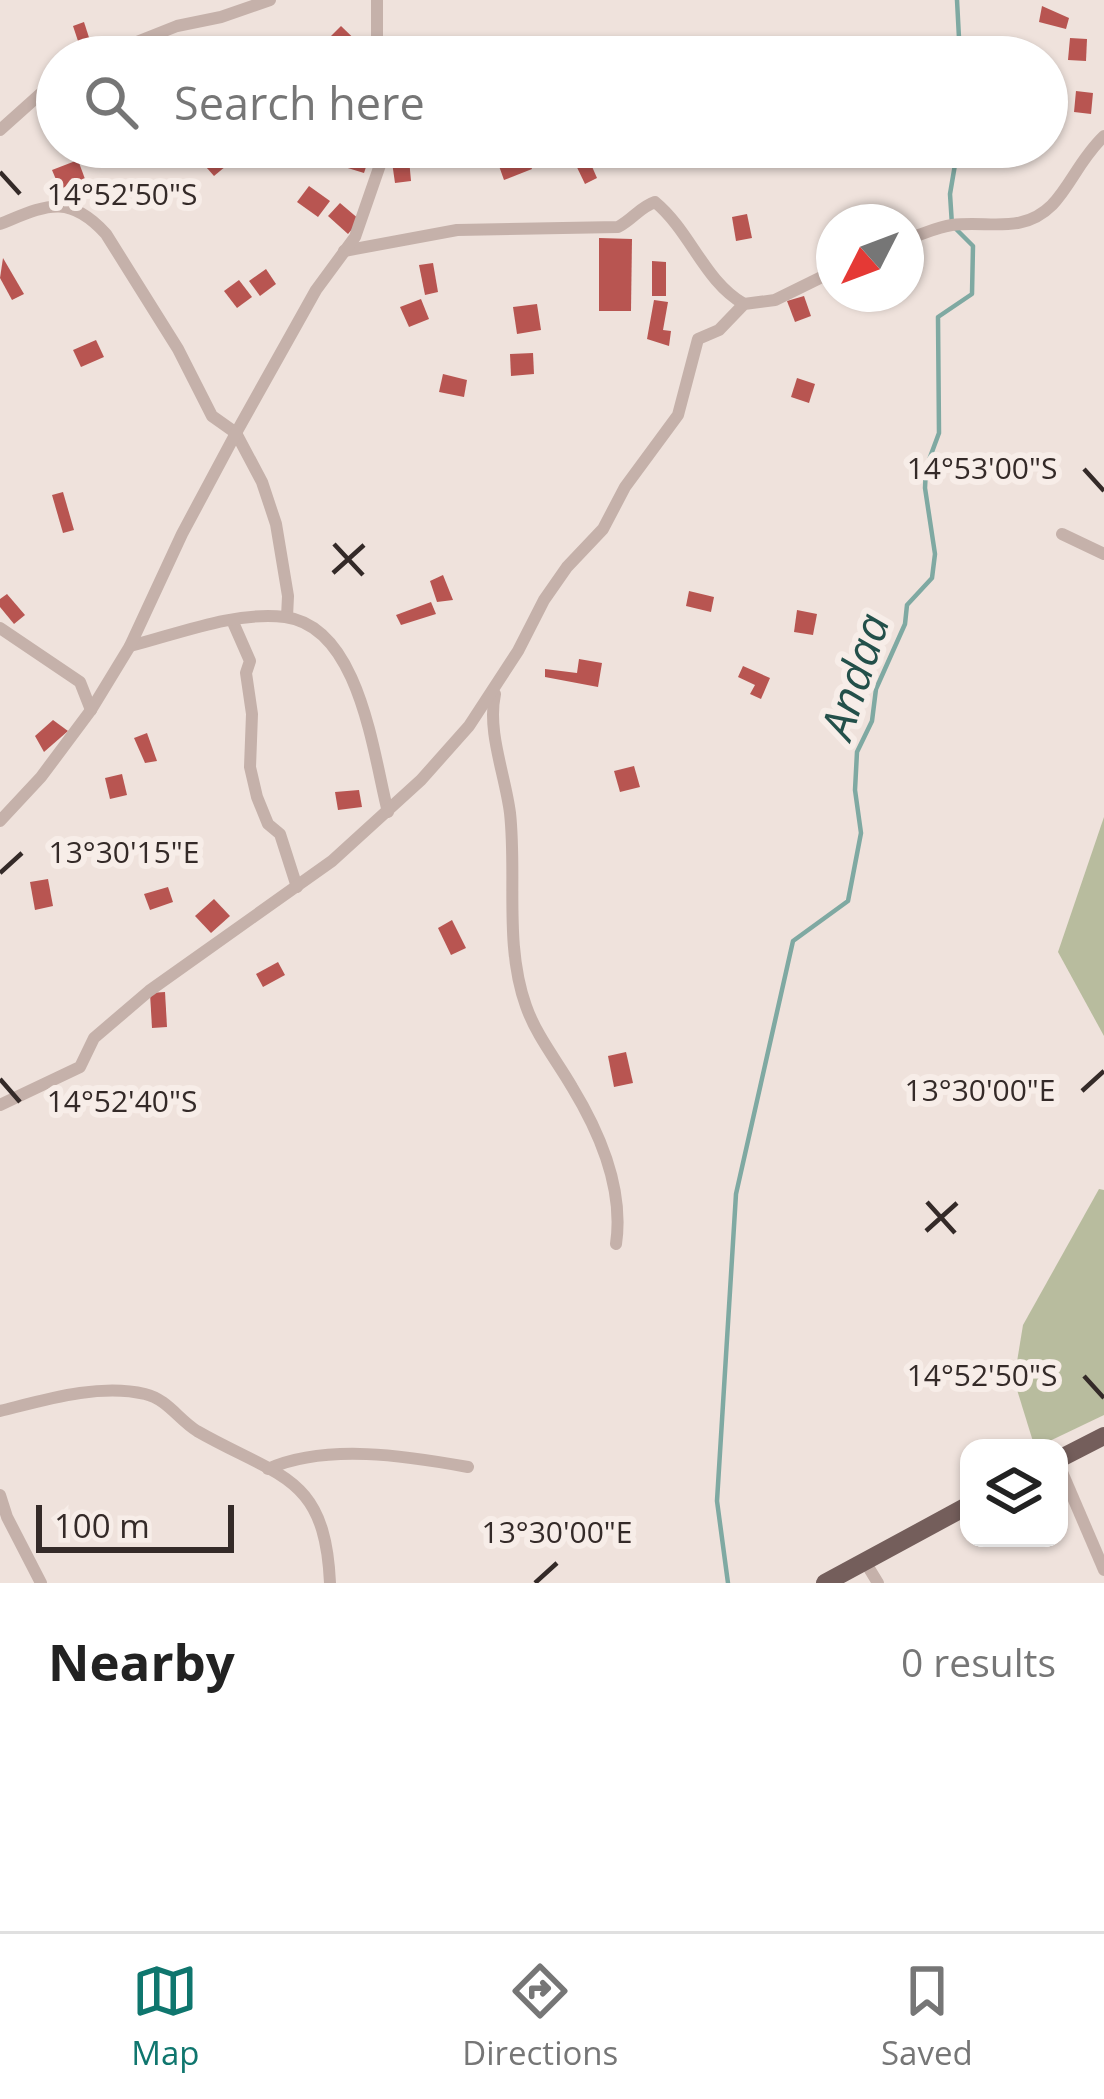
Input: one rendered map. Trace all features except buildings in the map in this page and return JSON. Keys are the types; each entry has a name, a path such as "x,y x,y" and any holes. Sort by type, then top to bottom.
{"main road":[{"path":"1068,1457 1104,1436"},
{"path":"825,1583 960,1510"}],"street":[{"path":"152,36 270,0"},
{"path":"377,0 377,36"},
{"path":"0,130 36,98"},
{"path":"924,234 952,225 1008,227 1033,219 1053,204 1082,157 1104,136"},
{"path":"0,821 91,710 130,646 182,533 236,433 316,290 355,237 379,168"},
{"path":"343,251 458,230 618,227 642,206 656,202 676,220 716,285 744,304"},
{"path":"0,224 40,205 72,208 92,218 106,234 178,350 212,416 236,433 271,502 288,596 286,617"},
{"path":"0,1106 80,1067 94,1038 149,991 297,886 388,812 469,726 544,600 603,529 625,488 678,415 698,339 719,330 744,304 776,300 816,280"},
{"path":"1062,534 1104,554"},
{"path":"130,646 232,620 286,617 321,631 342,658 361,702 388,812"},
{"path":"232,620 250,661 246,673 252,714 250,767 256,796 268,824 280,834 297,886"},
{"path":"0,628 80,682 91,710"},
{"path":"80,682 113,672"},
{"path":"496,687 491,712 510,816 513,924 525,1005 573,1088 608,1163 617,1204 616,1244"},
{"path":"0,1412 103,1392 147,1394 167,1405 188,1426 295,1485 320,1514 330,1583"},
{"path":"268,1469 317,1455 389,1456 468,1467"},
{"path":"1068,1484 1104,1570"},
{"path":"0,1495 41,1583"},
{"path":"864,1560 878,1583"}],"green space":[{"path":"1104,817 1104,1036 1058,952"},
{"path":"1099,1189 1104,1190 1104,1415 1054,1439 1032,1439 1014,1380 1023,1325"}],"waterway":[{"name":"Andaa","path":"957,0 959,36"},
{"name":"Andaa","path":"728,1583 717,1501 736,1194 793,941 848,901 861,833 855,790 857,752 872,721 876,689 905,624 907,605 932,578 935,554 925,488 926,468 939,433 938,317 972,294 973,246 952,225 954,168"}]}
